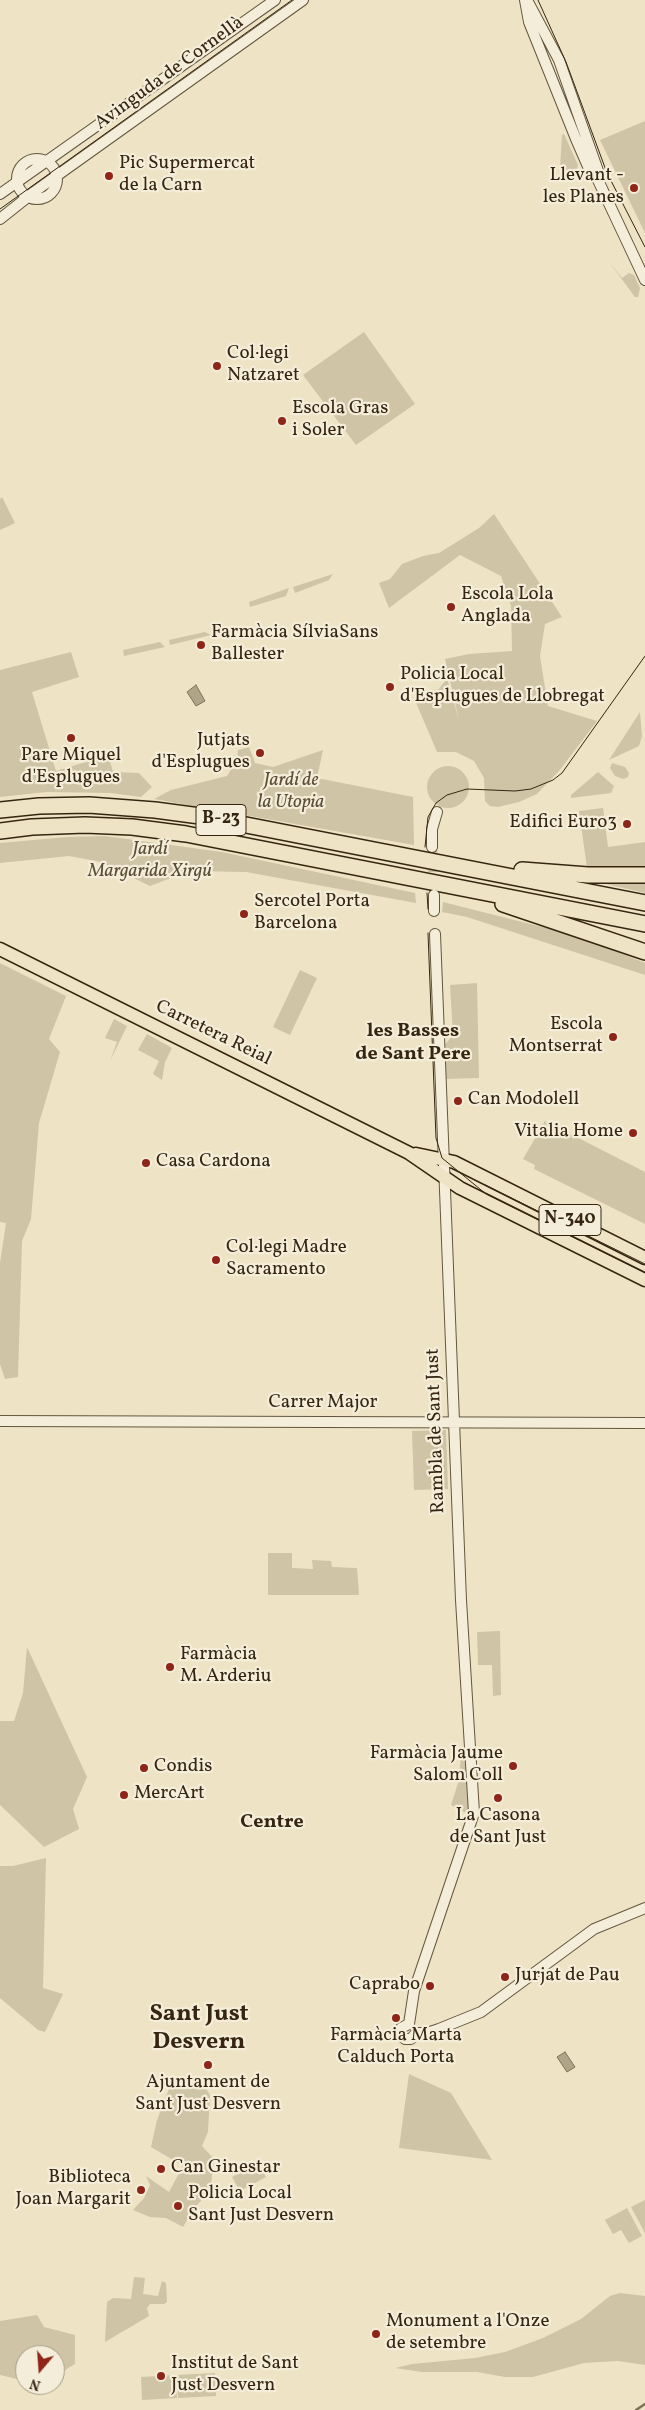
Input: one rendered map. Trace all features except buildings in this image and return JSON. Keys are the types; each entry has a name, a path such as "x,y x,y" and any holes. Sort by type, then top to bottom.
{"highway":[{"name":"B-23","path":"0,810 66,805 155,810 241,823 645,903"},
{"name":"B-23","path":"0,831 32,827 85,825 148,829 216,839 438,890 645,924"},
{"path":"440,862 565,874 645,875"},
{"path":"438,890 645,952"},
{"path":"599,937 645,958"}],"main road":[{"name":"Carretera Reial","path":"0,949 409,1153 460,1188 645,1280"},
{"name":"Carretera Reial","path":"409,1153 454,1162 645,1258"}],"street":[{"name":"Avinguda de Cornellà","path":"47,162 274,0"},
{"name":"Avinguda de Cornellà","path":"56,176 303,0"},
{"path":"526,0 559,60 598,170 598,178 641,264 645,280"},
{"path":"0,219 56,176 52,166 47,162 32,160 23,165 18,173 18,182 23,193 28,197"},
{"path":"0,194 18,182"},
{"path":"432,848 432,829 437,812"},
{"path":"434,911 438,890"},
{"name":"Rambla de Sant Just","path":"408,2024 414,1991 474,1813 467,1702 443,1177 435,934"},
{"name":"Carrer Major","path":"0,1421 645,1423"},
{"path":"416,2033 439,2030 482,2012 594,1929 645,1908"},
{"path":"408,2024 415,2029 416,2033 411,2039 405,2039 401,2036 401,2028 408,2024"}],"green space":[{"name":"Llevant - les Planes","path":"645,121 645,233 600,140"},
{"path":"564,134 578,165 577,169 568,173 560,168 562,135"},
{"path":"609,262 622,278 629,273 634,275 640,288 638,297 635,297"},
{"path":"364,332 415,404 356,445 303,375"},
{"path":"2,497 15,523 0,530 0,499"},
{"path":"494,514 562,617 545,624 540,656 548,706 597,721 559,771 537,794 519,802 498,807 490,806 485,801 484,778 474,761 456,752 437,752 414,698 439,689 447,678 459,720 445,659 469,654 512,651 511,606 501,576 460,555 389,608 379,583 390,579 402,564 423,556 439,553 479,528"},
{"path":"333,574 329,580 295,593 293,587"},
{"path":"289,588 286,596 250,607 249,602"},
{"path":"205,632 211,635 170,645 169,640"},
{"path":"160,642 165,647 124,656 123,650"},
{"path":"71,652 79,677 32,692 56,771 102,757 110,761 113,772 139,773 152,787 141,797 111,793 47,792 0,797 0,670"},
{"path":"640,712 642,736 639,746 609,760"},
{"name":"Jardí de la Utopia","path":"249,747 255,763 273,767 323,750 317,778 413,797 414,845 154,799 171,790 227,776 237,760 238,750"},
{"path":"612,763 625,767 629,773 628,777 623,779 615,776 610,768"},
{"path":"444,766 452,766 463,772 469,787 463,802 452,808 444,808 433,802 427,791 427,783 433,772"},
{"path":"598,772 614,786 611,793 571,798 571,795"},
{"path":"603,808 608,847 645,842 645,870 587,868 579,811"},
{"name":"Jardí Margarida Xirgú","path":"105,836 222,852 415,893 416,903 246,872 189,871 150,886 101,862 69,856 0,863 0,843 67,837"},
{"path":"645,881 645,893 597,882"},
{"path":"443,902 582,937 645,963 645,975 467,917 442,912"},
{"path":"0,963 66,996 49,1039 60,1052 39,1123 31,1219 22,1241 18,1377 5,1379 0,1364 0,1263 6,1223 0,1222"},
{"path":"300,970 317,978 290,1035 273,1027"},
{"path":"477,983 479,1078 445,1079 443,1047 453,1035 450,985"},
{"path":"114,1019 127,1026 110,1061 117,1042 105,1038"},
{"path":"147,1034 172,1048 165,1062 162,1080 153,1074 159,1061 138,1050"},
{"path":"545,1121 645,1172 645,1224 534,1169 535,1165 523,1159"},
{"path":"446,1430 448,1489 414,1490 412,1431"},
{"path":"268,1553 292,1553 292,1568 313,1569 312,1560 331,1561 332,1567 357,1568 359,1595 268,1595"},
{"path":"500,1631 501,1695 493,1696 492,1665 478,1665 477,1632"},
{"path":"27,1647 87,1777 73,1809 79,1829 44,1847 0,1805 0,1721 14,1721 23,1693"},
{"path":"461,1754 467,1754 470,1815 451,1805 459,1780"},
{"path":"46,1858 43,1988 63,1994 45,2032 38,2030 0,1998 0,1866 13,1866"},
{"path":"409,2074 451,2093 492,2160 399,2148"},
{"path":"205,2087 210,2095 208,2132 202,2146 214,2159 211,2184 213,2187 193,2210 183,2227 166,2218 150,2217 133,2210 144,2198 150,2185 146,2176 169,2192 183,2166 151,2147 157,2120 169,2089"},
{"path":"258,2162 266,2177 240,2191 232,2177"},
{"path":"645,2200 645,2233 631,2207"},
{"path":"627,2208 642,2236 629,2243 621,2230 613,2234 605,2220"},
{"path":"134,2277 145,2278 143,2294 158,2296 162,2281 166,2283 167,2302 164,2304 150,2304 147,2308 149,2316 105,2342 107,2302 113,2298 131,2299"},
{"path":"620,2293 645,2296 645,2365 618,2361 584,2363 533,2377 505,2377 477,2372 422,2372 395,2368 412,2364 475,2358 505,2352 543,2338 581,2319 610,2296"},
{"path":"37,2315 44,2327 75,2335 75,2364 65,2370 65,2345 15,2345 15,2379 0,2375 0,2321"},
{"path":"215,2373 216,2396 178,2398 177,2375"},
{"path":"176,2375 177,2398 142,2400 141,2377"}],"shaded area":[{"path":"196,685 205,701 196,706 187,692"},
{"path":"565,2052 575,2067 567,2072 557,2057"}],"waterway":[{"path":"636,2410 645,2404"}],"tunnel":[{"path":"432,847 434,887"}],"tram line":[{"path":"0,209 292,0"},
{"path":"538,0 566,62 607,173 645,247"},
{"path":"425,847 428,817 436,803 447,795 467,789 515,791 531,789 553,780 562,773 645,656"},
{"path":"427,893 428,909"},
{"path":"428,933 436,1138 442,1158 486,1194 645,1273"},
{"path":"485,1185 645,1264"}],"place":[{"name":"Pic Supermercat de la Carn","path":"109,176"},
{"name":"Llevant - les Planes","path":"634,188"},
{"name":"Col·legi Natzaret","path":"217,366"},
{"name":"Escola Gras i Soler","path":"282,421"},
{"name":"Escola Lola Anglada","path":"451,607"},
{"name":"Farmàcia SílviaSans Ballester","path":"201,645"},
{"name":"Policia Local d'Esplugues de Llobregat","path":"390,687"},
{"name":"Pare Miquel d'Esplugues","path":"71,738"},
{"name":"Jutjats d'Esplugues","path":"260,753"},
{"name":"Edifici Euro3","path":"627,824"},
{"name":"Sercotel Porta Barcelona","path":"244,914"},
{"name":"Escola Montserrat","path":"613,1037"},
{"name":"Can Modolell","path":"458,1101"},
{"name":"Vitalia Home","path":"633,1133"},
{"name":"Casa Cardona","path":"146,1163"},
{"name":"Col·legi Madre Sacramento","path":"216,1260"},
{"name":"Farmàcia M. Arderiu","path":"170,1667"},
{"name":"Farmàcia Jaume Salom Coll","path":"513,1766"},
{"name":"Condis","path":"144,1768"},
{"name":"MercArt","path":"124,1795"},
{"name":"La Casona de Sant Just","path":"498,1798"},
{"name":"Jurjat de Pau","path":"505,1977"},
{"name":"Caprabo","path":"430,1986"},
{"name":"Farmàcia Marta Calduch Porta","path":"396,2018"},
{"name":"Ajuntament de Sant Just Desvern","path":"208,2065"},
{"name":"Can Ginestar","path":"161,2169"},
{"name":"Biblioteca Joan Margarit","path":"141,2190"},
{"name":"Policia Local Sant Just Desvern","path":"178,2206"},
{"name":"Monument a l'Onze de setembre","path":"376,2334"},
{"name":"Institut de Sant Just Desvern","path":"161,2376"}],"district":[{"name":"les Basses de Sant Pere","path":"413,1044"},
{"name":"Centre","path":"272,1823"},
{"name":"Sant Just Desvern","path":"199,2030"}]}
